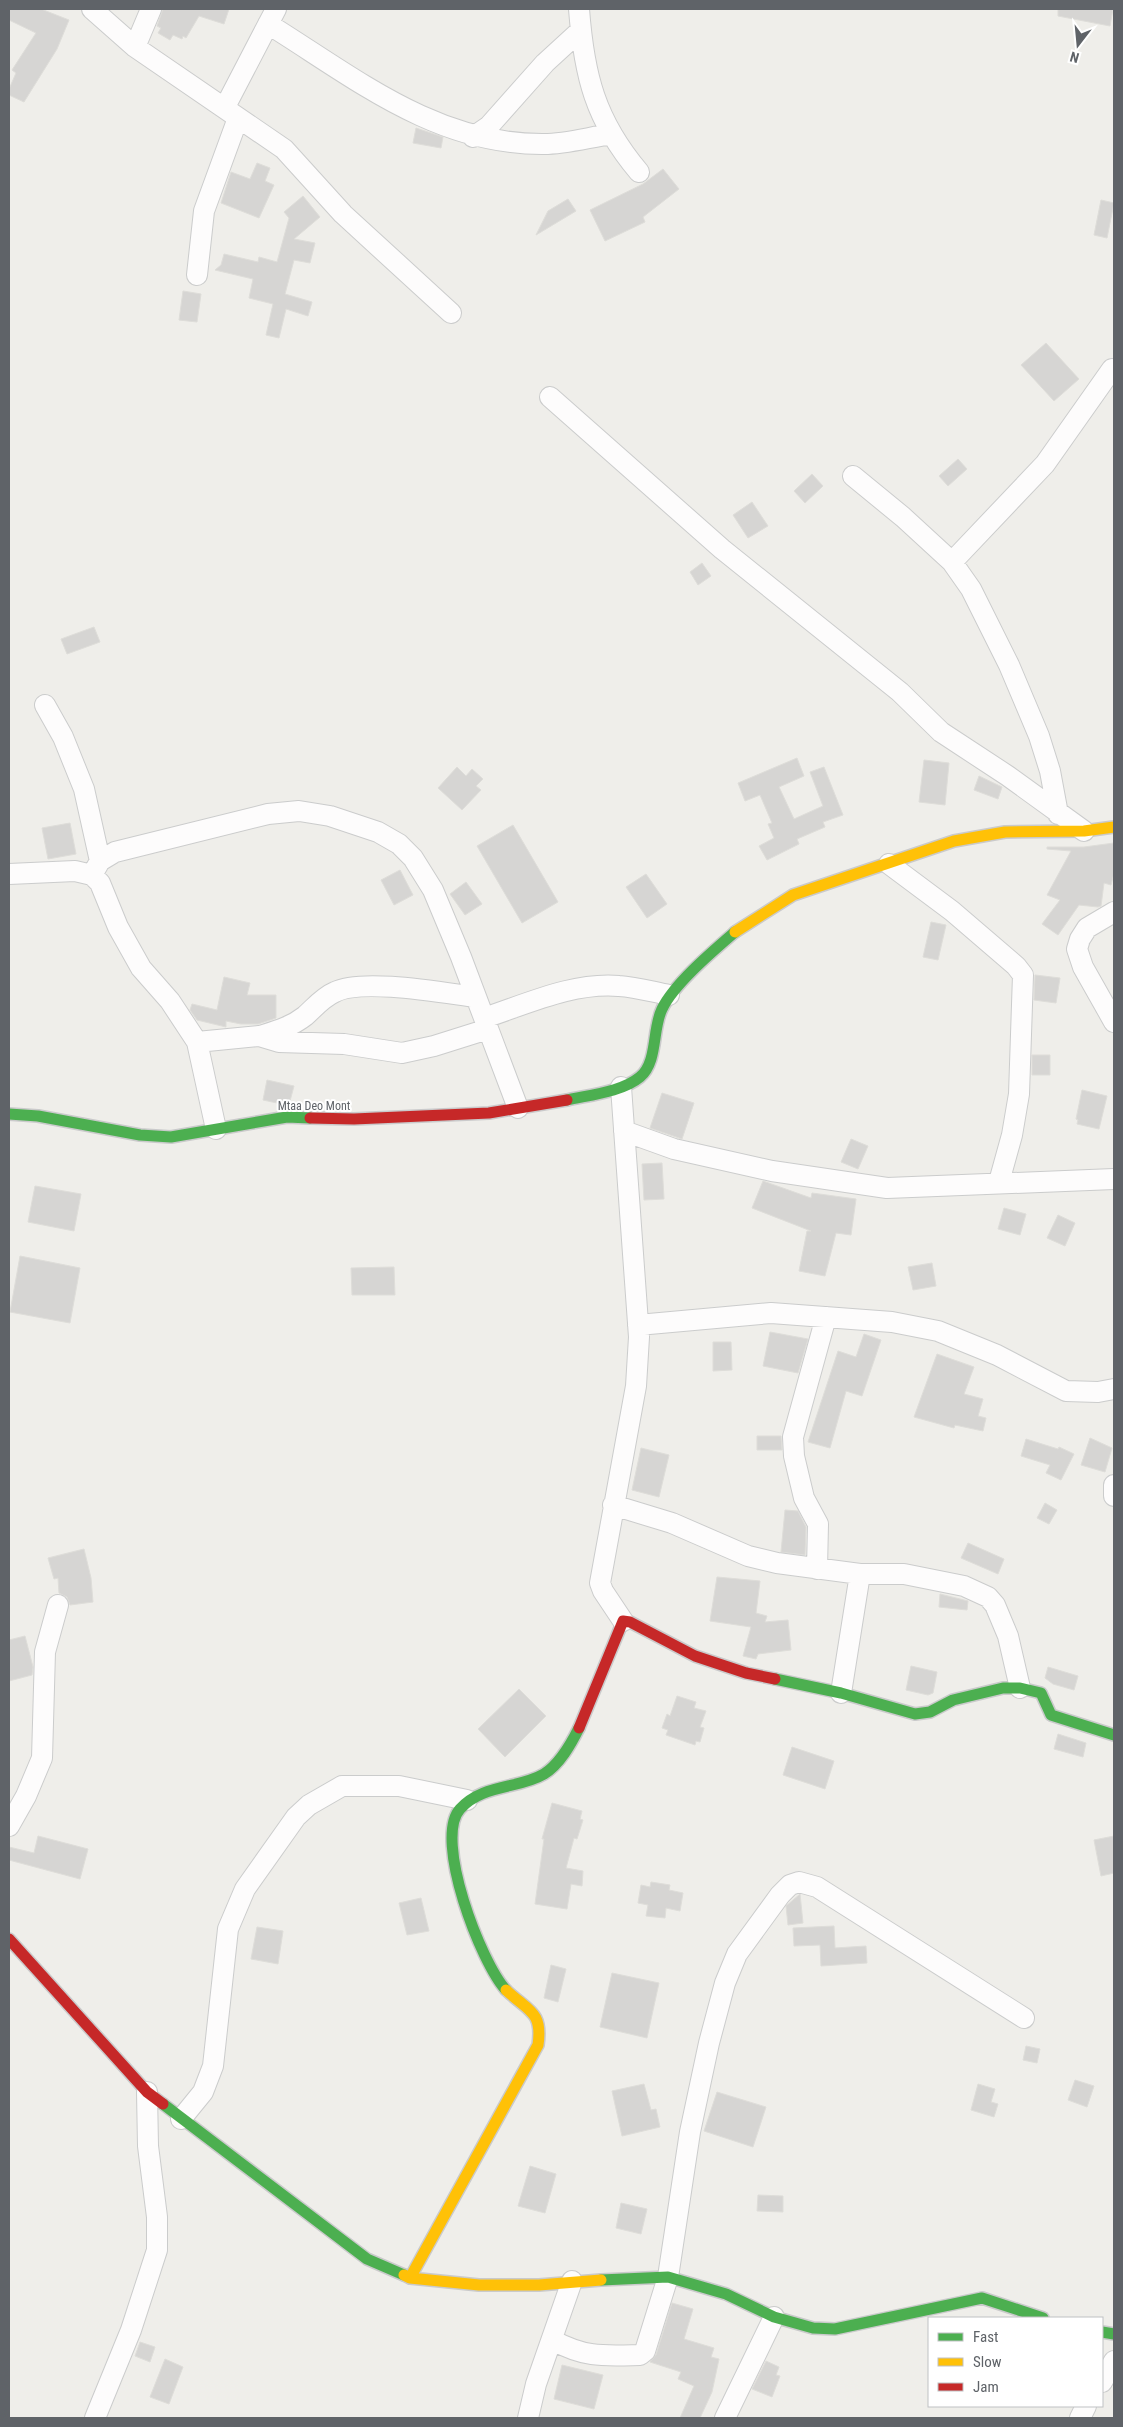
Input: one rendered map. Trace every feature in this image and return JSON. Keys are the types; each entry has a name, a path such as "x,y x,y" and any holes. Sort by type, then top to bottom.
{"street":[{"path":"92,9 135,47 284,149 343,214 451,313"},
{"path":"135,47 151,9"},
{"path":"579,9 587,76 600,112 620,151 639,172"},
{"path":"197,275 204,211 232,112 272,16 422,118 473,136 544,144 612,134"},
{"path":"473,136 489,126 545,63 581,30"},
{"path":"952,562 1045,464 1112,369"},
{"path":"550,397 722,549 900,692 941,732 1008,776 1084,831"},
{"path":"853,476 903,517 952,562 989,621 1039,736 1050,771 1058,814"},
{"path":"45,705 63,737 84,789 100,883 118,927 141,968 170,1001 197,1042 216,1129"},
{"path":"9,874 75,871 96,868 115,852 268,814 300,811 330,816 378,832 399,844 413,858 432,890 476,997 518,1108"},
{"path":"259,1036 280,1042 344,1044 402,1053 434,1046 560,993 590,986 619,986 669,995 734,933 793,895 954,841 1005,832 1084,831 1114,827"},
{"path":"889,864 952,911 1023,974 1019,1094 1012,1135 999,1182"},
{"path":"1114,912 1087,928 1080,939 1077,949 1083,967 1114,1022"},
{"path":"197,1042 259,1036 284,1029 303,1018 335,991 348,988 406,987 476,997"},
{"name":"Mtaa Deo Mont","path":"9,1114 38,1116 140,1135 171,1137 287,1117 354,1120 489,1113 568,1100 621,1087 640,1077 648,1065 660,1012 669,995"},
{"path":"621,1087 638,1325 636,1386 600,1582 603,1592 623,1621 630,1622 695,1656 746,1673 841,1693 915,1714 930,1712 953,1700 1003,1688 1020,1688 1041,1693 1051,1715 1114,1735"},
{"path":"624,1131 674,1149 818,1179 888,1188 999,1182 1114,1179"},
{"path":"638,1325 771,1312 892,1322 938,1331 997,1354 1066,1391 1098,1392 1114,1389"},
{"path":"817,1569 818,1524 804,1498 794,1456 793,1437 826,1317"},
{"path":"1114,1484 1114,1496"},
{"path":"613,1504 672,1523 748,1556 777,1563 860,1574 904,1574 964,1586 988,1597 995,1605 1008,1636 1020,1688"},
{"path":"841,1693 860,1574"},
{"path":"9,1826 26,1796 42,1758 45,1652 58,1605"},
{"path":"181,2119 203,2092 213,2066 228,1929 245,1889 296,1817 309,1805 342,1786 399,1786 467,1800 544,1774 562,1758 575,1737 612,1640 623,1621"},
{"path":"410,2278 538,2045 540,2029 538,2020 504,1987 486,1957 463,1904 456,1870 453,1833 455,1816 467,1800"},
{"path":"552,2340 574,2352 600,2356 640,2355 644,2351 668,2277 690,2132 709,2043 725,1983 737,1954 754,1929 790,1885 799,1882 817,1887 1024,2018"},
{"path":"9,1939 146,2092 366,2259 410,2278 479,2285 539,2285 572,2281 668,2277 726,2294 774,2317 813,2328 835,2330 982,2298 1041,2317"},
{"path":"95,2418 134,2321 157,2250 157,2217 148,2146 146,2092"},
{"path":"528,2418 536,2384 572,2281"},
{"path":"725,2418 774,2317"},
{"path":"1103,2380 1114,2361"}],"building":[{"path":"9,9 41,9 69,20 57,49 24,102 9,95 9,89 16,73 12,70 36,33 9,20"},
{"path":"163,9 229,9 224,24 199,16 186,38 183,36 182,39 173,35 170,40 158,33 161,28 157,26"},
{"path":"1058,9 1113,9 1110,26 1058,16"},
{"path":"416,128 443,137 441,148 413,143"},
{"path":"257,163 270,168 265,181 274,185 259,218 221,203 231,172 250,179"},
{"path":"663,169 679,189 643,217 645,222 605,241 590,210 643,184"},
{"path":"303,196 320,217 294,239 315,243 310,263 294,260 285,294 312,302 308,316 286,309 279,338 266,335 273,304 249,298 253,279 215,270 221,265 224,254 258,262 259,257 277,262 289,218 284,212"},
{"path":"568,199 576,211 536,235 548,211"},
{"path":"1101,200 1114,203 1107,238 1094,235"},
{"path":"183,291 201,294 197,322 179,320"},
{"path":"1046,343 1079,379 1054,401 1021,365"},
{"path":"958,459 967,469 948,486 939,476"},
{"path":"812,474 823,486 805,503 794,491"},
{"path":"752,502 768,526 748,538 733,515"},
{"path":"702,563 711,576 698,585 690,572"},
{"path":"94,627 100,642 67,654 61,639"},
{"path":"797,758 804,776 779,787 794,819 823,806 810,772 824,767 843,815 823,822 825,827 797,839 799,844 767,860 759,846 774,838 768,824 772,823 760,795 745,801 738,783"},
{"path":"924,760 949,763 945,805 919,802"},
{"path":"457,767 466,776 472,769 483,779 476,786 481,790 462,810 438,788"},
{"path":"979,776 1002,787 998,799 974,790"},
{"path":"70,823 76,854 48,859 42,828"},
{"path":"513,825 558,902 522,923 477,846"},
{"path":"1114,843 1114,873 1111,885 1104,883 1101,906 1079,905 1058,935 1042,924 1060,900 1047,895 1071,851 1047,849 1047,847 1084,847"},
{"path":"400,870 413,895 394,905 381,880"},
{"path":"646,874 667,904 647,918 626,887"},
{"path":"466,882 482,904 465,915 450,894"},
{"path":"931,922 946,925 938,960 923,957"},
{"path":"1035,975 1060,978 1056,1003 1034,1000"},
{"path":"224,977 250,983 247,995 276,995 276,1018 258,1024 241,1024 226,1021 226,1027 197,1020 190,1010 192,1004 217,1010"},
{"path":"1032,1055 1050,1055 1050,1075 1032,1075"},
{"path":"267,1080 294,1086 290,1101 277,1103 263,1100"},
{"path":"1082,1090 1107,1096 1099,1129 1077,1124 1078,1120 1076,1119"},
{"path":"662,1093 694,1103 682,1139 650,1128"},
{"path":"851,1139 868,1146 858,1169 841,1162"},
{"path":"662,1163 664,1199 644,1200 642,1164"},
{"path":"763,1181 811,1198 812,1193 856,1199 851,1235 836,1233 825,1276 799,1271 807,1231 811,1231 752,1208"},
{"path":"35,1186 81,1194 74,1231 28,1222"},
{"path":"1004,1208 1026,1214 1020,1235 998,1229"},
{"path":"1058,1215 1075,1223 1065,1246 1047,1238"},
{"path":"20,1256 80,1268 70,1323 10,1312"},
{"path":"932,1263 936,1286 913,1290 908,1267"},
{"path":"394,1267 395,1295 352,1295 351,1268"},
{"path":"770,1332 808,1339 798,1373 763,1366"},
{"path":"864,1334 881,1340 862,1396 846,1391 830,1448 808,1442 838,1351 856,1357"},
{"path":"713,1342 731,1342 732,1370 713,1371"},
{"path":"937,1354 974,1367 964,1394 983,1399 978,1416 986,1418 983,1431 955,1425 954,1428 914,1417"},
{"path":"757,1436 781,1436 782,1450 757,1450"},
{"path":"1090,1438 1112,1448 1105,1472 1081,1465"},
{"path":"1026,1439 1058,1449 1059,1447 1074,1454 1061,1480 1046,1473 1050,1465 1021,1456"},
{"path":"641,1448 669,1455 659,1497 632,1490"},
{"path":"1045,1503 1057,1510 1049,1524 1037,1518"},
{"path":"785,1510 798,1511 806,1527 805,1555 781,1552"},
{"path":"968,1543 1004,1559 998,1574 961,1558"},
{"path":"84,1549 91,1578 93,1602 70,1605 67,1597 59,1593 58,1578 54,1579 48,1558"},
{"path":"717,1577 760,1581 756,1613 767,1616 765,1622 788,1620 791,1650 758,1654 756,1659 743,1656 751,1627 710,1621"},
{"path":"940,1594 968,1601 967,1610 939,1607"},
{"path":"25,1636 33,1667 32,1675 9,1681 9,1640"},
{"path":"911,1666 937,1672 933,1693 928,1695 906,1690"},
{"path":"1048,1667 1078,1676 1074,1690 1053,1684 1045,1678"},
{"path":"519,1689 546,1716 505,1757 478,1729"},
{"path":"677,1696 696,1702 694,1708 706,1711 700,1727 704,1728 700,1742 696,1741 695,1745 666,1735 668,1730 662,1728 667,1714 670,1716"},
{"path":"1058,1734 1086,1743 1083,1757 1054,1749"},
{"path":"792,1747 834,1761 825,1789 783,1775"},
{"path":"552,1803 582,1811 580,1819 583,1820 577,1839 574,1838 566,1868 583,1871 582,1886 571,1884 567,1909 535,1904 544,1839 542,1839"},
{"path":"38,1836 88,1849 80,1879 9,1860 9,1847 34,1853"},
{"path":"1114,1836 1114,1873 1101,1876 1094,1840"},
{"path":"651,1882 670,1885 669,1890 683,1893 680,1911 666,1908 665,1918 646,1916 648,1905 638,1903 641,1885 650,1887"},
{"path":"800,1894 803,1923 788,1925 786,1906"},
{"path":"421,1898 429,1931 407,1935 399,1903"},
{"path":"834,1926 835,1948 866,1946 867,1963 821,1966 820,1945 794,1946 793,1928"},
{"path":"257,1927 283,1931 278,1964 251,1959"},
{"path":"551,1965 566,1969 558,2002 544,1998"},
{"path":"612,1973 659,1983 647,2038 600,2027"},
{"path":"1026,2046 1040,2049 1037,2063 1023,2060"},
{"path":"1075,2080 1094,2086 1087,2107 1068,2100"},
{"path":"644,2084 651,2110 656,2109 660,2127 622,2136 612,2091"},
{"path":"978,2084 995,2089 991,2102 998,2104 994,2117 971,2110"},
{"path":"717,2092 766,2107 753,2147 704,2131"},
{"path":"530,2166 556,2174 545,2213 518,2206"},
{"path":"758,2195 783,2196 783,2212 757,2211"},
{"path":"621,2203 647,2209 641,2234 616,2228"},
{"path":"672,2303 693,2309 684,2339 714,2348 711,2357 719,2359 712,2392 700,2418 680,2418 694,2386 678,2379 681,2372 650,2362 656,2355"},
{"path":"140,2342 155,2347 150,2362 135,2356"},
{"path":"165,2359 183,2367 169,2404 150,2397"},
{"path":"766,2361 779,2367 776,2375 780,2376 772,2397 752,2389"},
{"path":"562,2365 603,2375 594,2409 554,2399"}],"traffic: fast":[{"path":"567,1100 615,1090 640,1077 650,1063 659,1017 668,999 695,968 735,932"},
{"path":"9,1114 38,1116 140,1135 171,1137 287,1117 310,1118"},
{"path":"775,1679 841,1693 915,1714 930,1712 953,1700 1003,1688 1020,1688 1041,1693 1051,1715 1114,1735"},
{"path":"506,1990 484,1955 463,1901 452,1846 453,1824 460,1809 479,1795 534,1779 550,1770 564,1753 579,1728"},
{"path":"163,2104 367,2259 404,2275"},
{"path":"601,2280 668,2277 726,2294 774,2317 813,2328 835,2329 982,2298 1040,2317"},
{"path":"1103,2332 1114,2334"}],"traffic: slow":[{"path":"735,932 793,895 954,841 1005,832 1084,831 1114,827"},
{"path":"410,2278 538,2045 539,2034 536,2018 506,1990"},
{"path":"404,2275 410,2278 479,2285 539,2285 601,2280"}],"traffic: jam":[{"path":"310,1118 354,1119 489,1113 567,1100"},
{"path":"579,1728 623,1621 630,1622 695,1656 746,1673 775,1679"},
{"path":"9,1939 147,2092 163,2104"}]}
